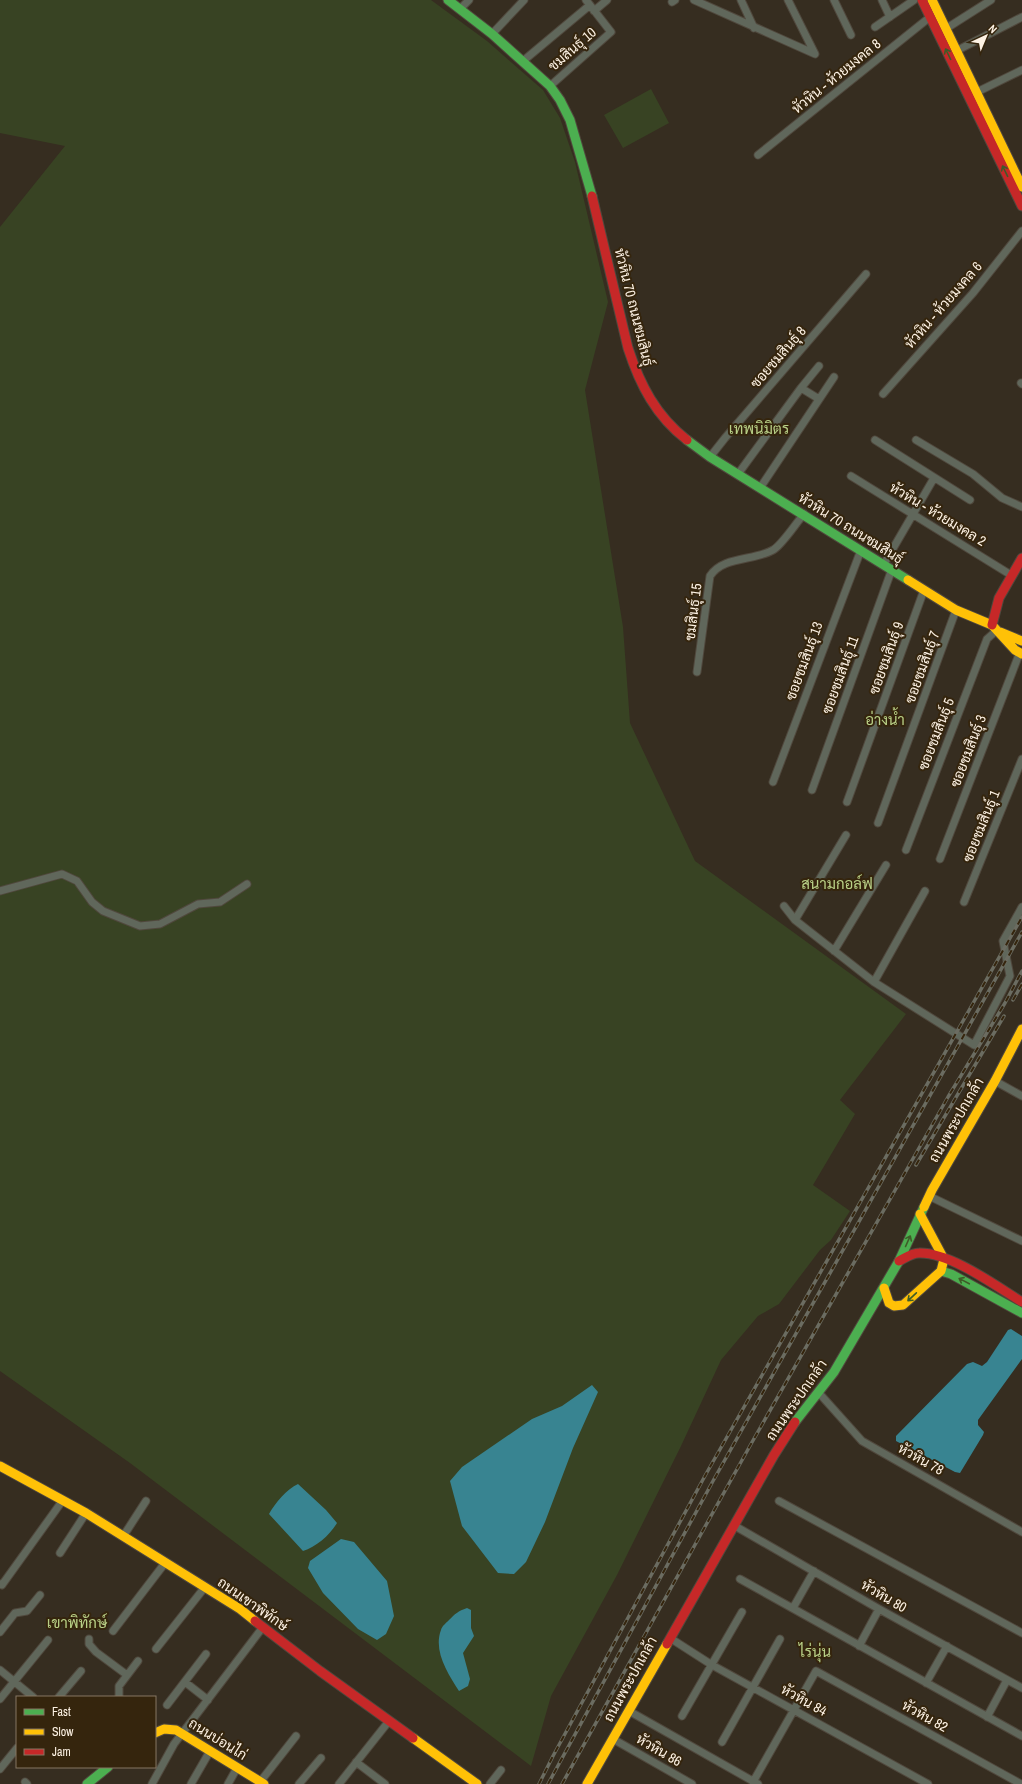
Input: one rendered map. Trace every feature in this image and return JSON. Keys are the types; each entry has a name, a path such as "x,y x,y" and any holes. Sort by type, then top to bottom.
{"street":[{"name":"หัวหิน 70 ถนนชมสินธุ์","path":"448,0 492,34 523,61 550,86 560,100 570,120 587,174 635,372 654,408 662,418 683,438 710,457 804,514 956,610 1022,641"},
{"path":"460,9 469,0"},
{"path":"492,34 524,0"},
{"path":"523,61 590,5 607,0"},
{"path":"697,0 754,28 814,54 788,0"},
{"path":"741,0 754,28"},
{"path":"834,0 851,35"},
{"path":"882,0 890,17"},
{"path":"875,27 914,0"},
{"path":"922,0 988,126 1022,187"},
{"path":"932,0 958,50 977,92 988,126 1022,206"},
{"path":"947,28 991,0"},
{"name":"ชมสินธุ์ 10","path":"550,86 611,32 590,5"},
{"name":"หัวหิน - ห้วยมงคล 8","path":"758,155 930,17"},
{"path":"958,50 1022,17"},
{"path":"977,92 1022,70"},
{"name":"หัวหิน - ห้วยมงคล 6","path":"883,394 972,293 1022,231"},
{"name":"ซอยชมสินธุ์ 8","path":"710,457 866,274"},
{"path":"738,474 819,366"},
{"path":"760,488 834,377"},
{"path":"801,388 819,399"},
{"path":"875,440 970,500"},
{"path":"916,440 974,474 1002,498 1022,507"},
{"name":"หัวหิน - ห้วยมงคล 2","path":"851,476 1011,575"},
{"name":"ซอยชมสินธุ์ 11","path":"812,790 888,567 912,515 934,478"},
{"name":"ชมสินธุ์ 15","path":"697,672 710,576 714,570 727,564 772,550 804,514"},
{"name":"ซอยชมสินธุ์ 13","path":"773,782 861,550"},
{"path":"994,628 995,609 1011,575 1022,558"},
{"name":"ซอยชมสินธุ์ 9","path":"846,802 924,590"},
{"name":"ซอยชมสินธุ์ 7","path":"878,823 956,610"},
{"name":"หัวหิน 70 ถนนชมสินธุ์","path":"994,628 1021,653"},
{"name":"ซอยชมสินธุ์ 5","path":"906,850 988,639 994,628"},
{"name":"ซอยชมสินธุ์ 3","path":"940,859 1021,653"},
{"name":"ซอยชมสินธุ์ 1","path":"964,902 1022,758"},
{"path":"795,920 846,835"},
{"path":"834,951 886,864"},
{"path":"0,891 62,874 77,882 92,902 102,911 140,926 149,926 160,924 198,904 220,902 247,884"},
{"path":"874,982 925,891"},
{"path":"784,906 795,920 874,982 974,1045 1010,976 1003,941 1022,907"},
{"name":"ถนนพระปกเกล้า","path":"587,1784 796,1418 819,1393 884,1288 899,1261 929,1196 995,1081 1022,1029"},
{"path":"995,1081 1022,1096"},
{"path":"929,1196 1022,1241"},
{"path":"868,1314 882,1307 903,1305 941,1271 944,1259 920,1214"},
{"path":"899,1261 918,1253 929,1254 957,1264 1022,1302"},
{"path":"941,1271 951,1274 1022,1313"},
{"path":"983,1291 988,1282"},
{"path":"884,1288 887,1301 893,1307"},
{"name":"หัวหิน 78","path":"819,1393 862,1441 1022,1532"},
{"name":"ถนนเขาพิทักษ์","path":"0,1466 124,1535 165,1563 240,1609 389,1721 477,1784"},
{"path":"1,1584 63,1500"},
{"path":"124,1535 146,1501"},
{"path":"779,1501 1022,1634"},
{"path":"60,1553 86,1513"},
{"name":"หัวหิน 80","path":"735,1526 814,1570 879,1609 1022,1688"},
{"path":"113,1631 165,1563"},
{"path":"793,1608 814,1570"},
{"path":"740,1579 1022,1736"},
{"path":"156,1649 205,1587"},
{"path":"0,1632 16,1613 27,1611 40,1595"},
{"path":"858,1646 879,1609"},
{"path":"682,1716 742,1612"},
{"path":"152,1784 174,1744 263,1627"},
{"name":"หัวหิน 84","path":"670,1638 712,1664 928,1784"},
{"path":"90,1639 89,1644 96,1652 127,1675"},
{"path":"722,1742 780,1639"},
{"path":"0,1699 48,1640"},
{"path":"926,1683 947,1646"},
{"path":"167,1705 206,1654"},
{"path":"119,1696 119,1686 138,1661"},
{"path":"0,1670 32,1696"},
{"path":"60,1696 81,1671"},
{"name":"หัวหิน 82","path":"795,1710 816,1671 1021,1784"},
{"path":"987,1717 1008,1680"},
{"path":"185,1682 208,1700"},
{"path":"629,1711 756,1783 795,1710"},
{"path":"339,1784 389,1721"},
{"name":"ถนนบ่อนไก่","path":"156,1733 159,1730 168,1729 182,1733 210,1752 262,1783"},
{"path":"262,1783 296,1736"},
{"name":"หัวหิน 86","path":"613,1739 692,1784"},
{"path":"0,1769 16,1749"},
{"path":"191,1784 210,1752"},
{"path":"299,1784 321,1758"},
{"path":"356,1762 385,1784"},
{"path":"87,1784 105,1768"},
{"path":"228,1784 237,1768"},
{"path":"490,1784 501,1770"}],"green space":[{"path":"0,0 431,0 487,41 543,90 560,118 575,162 608,302 585,390 623,627 630,723 695,861 906,1014 840,1100 855,1114 813,1185 850,1211 831,1240 820,1250 779,1304 758,1316 721,1360 681,1446 617,1575 551,1696 531,1766 130,1463 0,1371 0,227 65,146 0,133"},
{"path":"651,89 669,123 623,148 604,115"}],"water":[{"path":"1011,1329 1022,1336 1022,1359 978,1420 978,1425 984,1432 983,1435 960,1473 955,1472 896,1441 896,1436 967,1364 973,1362 982,1366 987,1362 1008,1330"},
{"path":"592,1385 598,1392 573,1448 545,1522 526,1562 514,1574 498,1573 462,1526 450,1481 462,1467 532,1419 562,1406"},
{"path":"298,1484 326,1510 337,1523 331,1532 322,1540 313,1547 303,1551 269,1514 282,1497"},
{"path":"341,1539 354,1542 387,1581 394,1616 386,1634 377,1640 358,1629 323,1593 308,1568 310,1561"},
{"path":"467,1608 471,1610 471,1628 474,1636 463,1653 470,1679 468,1686 459,1691 446,1670 440,1654 439,1638 444,1625 461,1610"}],"railway":[{"path":"539,1784 706,1474 1022,917"},
{"path":"548,1784 713,1481 1022,932"},
{"path":"562,1784 751,1444 948,1097 1005,1003 1022,971"},
{"path":"1013,1000 1022,984"},
{"path":"916,1165 1004,1016"}],"traffic: fast":[{"path":"448,0 492,34 550,86 560,100 570,120 592,196"},
{"path":"687,440 710,457 908,580"},
{"path":"795,1422 834,1372 899,1261 924,1207"},
{"path":"941,1271 951,1274 1022,1313"},
{"path":"87,1784 107,1768"}],"traffic: slow":[{"path":"932,0 1022,187"},
{"path":"908,580 956,610 992,625 1015,650 1022,654"},
{"path":"1000,632 1022,641"},
{"path":"924,1207 932,1190 995,1081 1022,1029"},
{"path":"884,1288 889,1303 894,1306 903,1305 941,1271 944,1259 920,1214"},
{"path":"0,1466 86,1513 240,1609 255,1621"},
{"path":"587,1784 667,1644"},
{"path":"156,1733 164,1729 176,1730 264,1784"},
{"path":"413,1738 477,1784"}],"traffic: jam":[{"path":"922,0 1022,206"},
{"path":"592,196 628,348 638,375 650,399 666,421 687,440"},
{"path":"992,625 999,598 1022,558"},
{"path":"899,1261 916,1253 931,1254 945,1258 972,1271 1022,1302"},
{"path":"667,1644 774,1455 795,1422"},
{"path":"255,1621 320,1671 413,1738"}],"district":[{"name":"เทพนิมิตร","path":"759,429"},
{"name":"อ่างน้ำ","path":"885,720"},
{"name":"สนามกอล์ฟ","path":"837,884"},
{"name":"เขาพิทักษ์","path":"77,1623"},
{"name":"ไร่นุ่น","path":"815,1652"}]}
